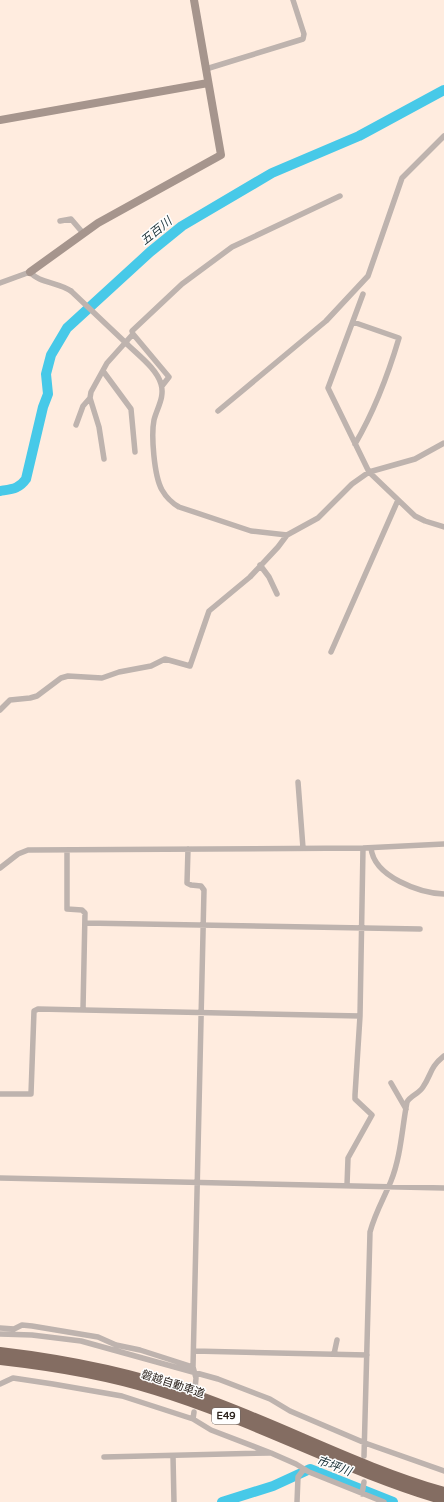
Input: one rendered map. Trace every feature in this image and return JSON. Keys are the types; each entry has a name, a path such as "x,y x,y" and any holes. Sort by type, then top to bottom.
{"highway":[{"name":"磐越自動車道","path":"0,1352 73,1362 155,1382 199,1396 395,1476 444,1492"},
{"name":"磐越自動車道","path":"0,1360 72,1369 155,1390 247,1424 393,1484 444,1500"}],"street":[{"path":"0,283 30,272 83,233 221,155 194,0"},
{"path":"206,69 303,39 304,34 293,0"},
{"path":"0,120 208,83"},
{"path":"218,411 326,321 368,276 402,178 444,136"},
{"path":"76,425 82,406 90,398 94,386 107,363 133,334 132,331 182,284 218,256 260,233 340,196"},
{"path":"60,221 71,219 83,233"},
{"path":"30,272 37,279 62,285 71,291 127,344 160,379 162,395 154,420 153,443 160,485 168,498 174,504 192,513 252,531 287,535"},
{"path":"363,294 328,388 350,429 355,444 369,472 419,518 444,527"},
{"path":"353,322 399,338 388,374 370,419 355,444"},
{"path":"133,334 168,377 162,386"},
{"path":"103,371 132,409 135,452"},
{"path":"90,398 99,427 104,459"},
{"path":"0,710 10,700 37,696 57,680 68,676 102,678 120,672 151,666 165,659 190,666 209,611 250,577 287,535 318,518 352,484 369,472 415,459 444,443"},
{"path":"331,652 398,500"},
{"path":"260,565 269,577 277,594"},
{"path":"298,782 303,848"},
{"path":"0,868 25,850 371,848 444,844"},
{"path":"347,1185 348,1158 372,1115 355,1099 360,1016 363,848"},
{"path":"371,848 378,864 400,882 424,891 444,894"},
{"path":"188,849 187,883 201,886 204,890 193,1367 195,1374 195,1389"},
{"path":"67,850 67,909 84,910 83,1010"},
{"path":"85,923 420,929"},
{"path":"0,1094 31,1094 34,1011 38,1009 360,1016"},
{"path":"364,1456 370,1232 374,1216 387,1188 400,1147 409,1098 423,1088 432,1068 444,1056"},
{"path":"391,1083 393,1090 406,1109"},
{"path":"0,1178 347,1185 387,1188 391,1186 444,1188"},
{"path":"0,1328 17,1328 24,1325 98,1337 116,1345 140,1350 193,1367"},
{"path":"0,1334 32,1335 81,1341 108,1350 145,1358 195,1374 218,1379 270,1399 290,1411 365,1443 444,1471"},
{"path":"334,1354 337,1340"},
{"path":"194,1351 367,1355"},
{"path":"0,1384 13,1378 122,1396 193,1419 211,1430 271,1453 304,1469 384,1502"},
{"path":"193,1419 194,1412"},
{"path":"104,1457 271,1453"},
{"path":"173,1456 174,1502"},
{"path":"297,1502 298,1477 304,1469"},
{"path":"362,1494 364,1482"}],"waterway":[{"name":"五百川","path":"0,491 18,487 26,479 43,407 48,394 46,374 51,355 67,328 150,252 182,226 272,173 359,136 444,90"},
{"name":"市坪川","path":"222,1502 273,1486 310,1469 393,1502"}]}
